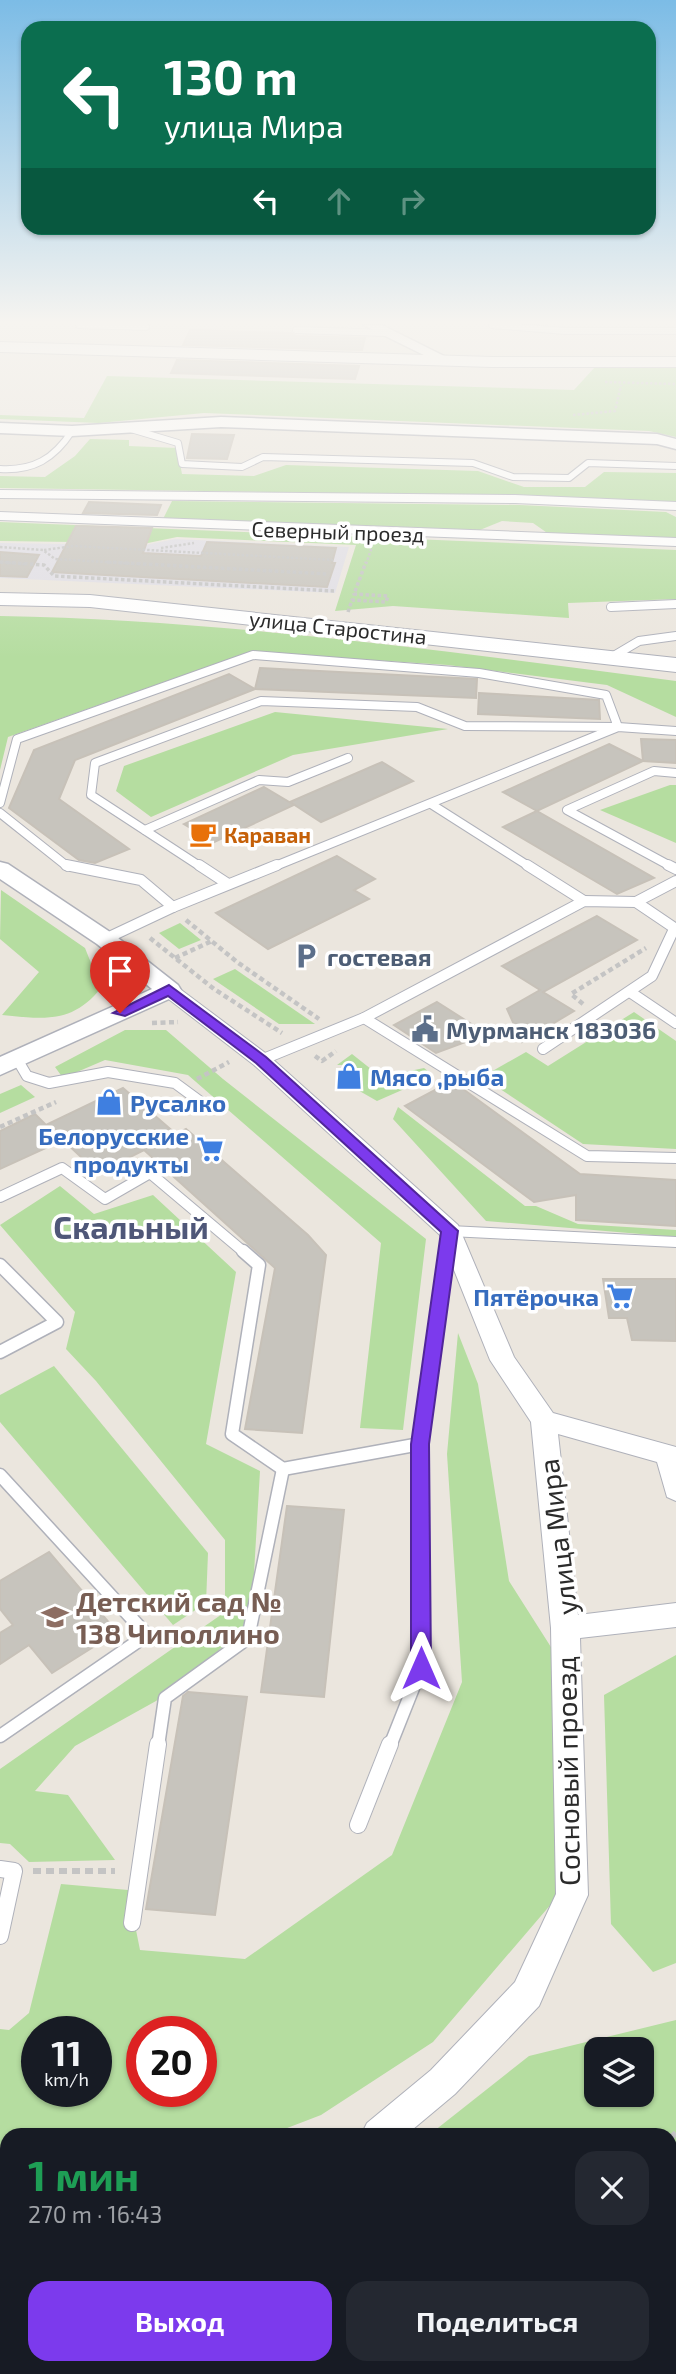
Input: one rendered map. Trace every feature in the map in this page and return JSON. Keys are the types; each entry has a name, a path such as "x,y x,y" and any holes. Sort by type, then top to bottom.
{"main road":[{"name":"улица Старостина","path":"0,599 90,601 676,665"}],"street":[{"path":"575,436 657,439 676,444"},
{"name":"Северный проезд","path":"0,494 515,499 676,506"},
{"name":"Северный проезд","path":"0,516 676,542"},
{"name":"улица Мира","path":"0,869 105,939 261,1060 450,1231 502,1360 544,1420 565,1628 676,1615"},
{"path":"8,1063 169,990"},
{"name":"улица Мира","path":"544,1420 669,1455 676,1490"},
{"name":"Сосновый проезд","path":"387,2128 443,2081 527,1994 572,1895 565,1628"}],"lane":[{"path":"0,469 41,466 61,450 69,436"},
{"path":"154,436 178,443 182,464 242,467 263,457 473,463 513,477 569,478 588,463 676,466"},
{"path":"611,607 676,604"},
{"path":"612,657 639,641 676,636"},
{"path":"0,803 17,739 253,655 479,673 606,695 618,727"},
{"path":"228,884 91,795 95,763 261,701 417,707 465,726 618,727 676,731"},
{"path":"105,939 228,884 618,727"},
{"path":"145,830 259,780 288,782 348,758"},
{"path":"676,773 654,771 567,810 676,869"},
{"path":"431,804 584,901"},
{"path":"0,813 70,868 141,880 173,907"},
{"path":"261,1060 364,1018 584,901 636,902 676,881"},
{"path":"543,1049 652,976 675,929 636,902"},
{"path":"630,992 676,1023"},
{"path":"364,1018 587,1156 676,1158"},
{"path":"8,1063 27,1076 49,1083 108,1072 175,1083 209,1108"},
{"path":"0,1197 62,1168 105,1199 150,1173 259,1265 232,1433 283,1469 420,1444"},
{"path":"358,1825 421,1668 420,1444 450,1231 676,1242"},
{"path":"0,1265 57,1322 0,1352"},
{"path":"132,1923 165,1698 248,1638 283,1469"},
{"path":"0,1475 147,1635 0,1736"},
{"path":"0,1936 7,1870"}],"path":[{"path":"348,613 352,600 386,602 387,596 354,594 374,542"},
{"path":"0,547 43,550 74,546 333,560"},
{"path":"43,550 55,559 328,574"},
{"path":"0,562 44,565 54,576 334,591"},
{"path":"175,958 212,941"},
{"path":"145,1023 181,1022"},
{"path":"194,1080 218,1067"},
{"path":"7,1870 115,1871"}],"shaded area":[{"path":"175,539 349,547 335,593 0,578 0,543 145,545"}],"green space":[{"path":"90,439 129,440 129,446 177,448 182,474 254,476 286,465 478,471 524,487 585,487 604,472 676,473 676,503 532,496 0,488 0,476 45,477 75,456"},
{"path":"172,501 520,505 666,512 676,517 676,539 553,537 533,523 502,521 470,534 161,523"},
{"path":"0,522 676,550 676,599 568,603 569,618 393,606 335,611 356,545 177,537 148,543 0,541"},
{"path":"0,616 169,624 339,639 676,681 676,717 607,685 448,665 249,652 8,737 0,770"},
{"path":"275,712 448,729 293,755 151,817 116,791 124,766"},
{"path":"676,785 676,843 600,810"},
{"path":"1,890 85,948 101,988 90,1000 79,1008 56,1016 31,1018 2,1015 39,972 0,939"},
{"path":"180,923 201,940 179,949 159,933"},
{"path":"235,969 315,1024 279,1024 213,979"},
{"path":"634,1012 676,1041 676,1149 583,1144 482,1077 526,1052 548,1066"},
{"path":"125,1030 166,1030 223,1079 426,1239 403,1430 360,1428 381,1243 188,1075 105,1060 63,1078 55,1067"},
{"path":"352,1054 381,1077 424,1068 434,1076 377,1101 356,1089 363,1082 349,1065 337,1065"},
{"path":"21,1085 35,1097 0,1113 0,1094"},
{"path":"398,1107 525,1206 536,1206 578,1224 676,1230 676,1237 486,1221 393,1119"},
{"path":"60,1186 94,1214 153,1195 236,1272 206,1444 260,1471 251,1624 156,1701 75,1746 35,1791 68,1795 115,1860 29,1862 10,1844 0,1843 0,1769 225,1612 225,1540 96,1381 66,1349 75,1312 0,1225"},
{"path":"458,1333 478,1384 509,1581 556,1655 564,1889 433,2042 321,2115 287,2128 0,2128 0,2029 9,2030 21,2020 21,2107 112,2107 112,2016 25,2016 29,2013 61,1884 128,1890 140,1950 245,1959 392,1855 462,1682 447,1454"},
{"path":"54,1366 208,1553 206,1603 173,1625 0,1422 0,1395"},
{"path":"676,1655 676,1963 653,1972 611,1924 604,1695"},
{"path":"676,2020 676,2128 438,2128 529,2056 584,2043 584,2107 654,2107 654,2037 607,2037"}],"building":[{"path":"192,436 234,436 227,459 187,458"},
{"path":"89,502 161,505 157,515 83,513"},
{"path":"76,526 152,528 143,553 201,556 207,542 336,548 332,563 335,563 327,587 52,572"},
{"path":"0,552 39,555 27,577 0,576"},
{"path":"260,668 477,679 476,698 255,689"},
{"path":"229,674 255,689 75,760 59,799 129,849 95,863 79,860 9,808 34,750"},
{"path":"479,693 599,700 600,719 478,714"},
{"path":"641,739 676,740 676,763 643,761"},
{"path":"609,744 643,761 537,811 503,792"},
{"path":"382,762 413,781 321,822 290,802"},
{"path":"264,787 294,805 214,842 184,824"},
{"path":"537,811 654,878 617,894 503,827"},
{"path":"337,856 375,879 354,890 369,899 268,949 216,913"},
{"path":"597,916 637,940 543,992 574,1011 522,1042 507,1009 540,990 502,966"},
{"path":"437,1002 487,1034 436,1053 394,1025"},
{"path":"452,1081 580,1174 676,1180 676,1226 576,1220 576,1195 534,1202 405,1106"},
{"path":"123,1088 176,1134 186,1129 308,1235 326,1255 302,1433 245,1429 275,1268 144,1150 98,1173 63,1140 0,1169 0,1131 35,1114 46,1125"},
{"path":"603,1279 676,1279 676,1341 632,1340 627,1318 609,1318"},
{"path":"287,1506 344,1510 324,1697 261,1692"},
{"name":"Детский сад № 138 Чиполлино","path":"49,1552 117,1632 52,1673 29,1645 0,1664 0,1633 13,1625 0,1609 0,1581"},
{"path":"188,1692 247,1697 215,1915 146,1909 183,1696"}],"place":[{"name":"Караван","path":"203,834"},
{"name":"гостевая","path":"306,956"},
{"name":"Мурманск 183036","path":"425,1029"},
{"name":"Мясо ,рыба","path":"349,1076"},
{"name":"Русалко","path":"109,1102"},
{"name":"Белорусские продукты","path":"210,1149"},
{"name":"Пятёрочка","path":"620,1296"},
{"name":"Детский сад № 138 Чиполлино","path":"55,1617"}],"district":[{"name":"Скальный","path":"131,1226"}],"route":[{"path":"120,1013 169,990 261,1060 450,1231 420,1444 421,1668"}]}
